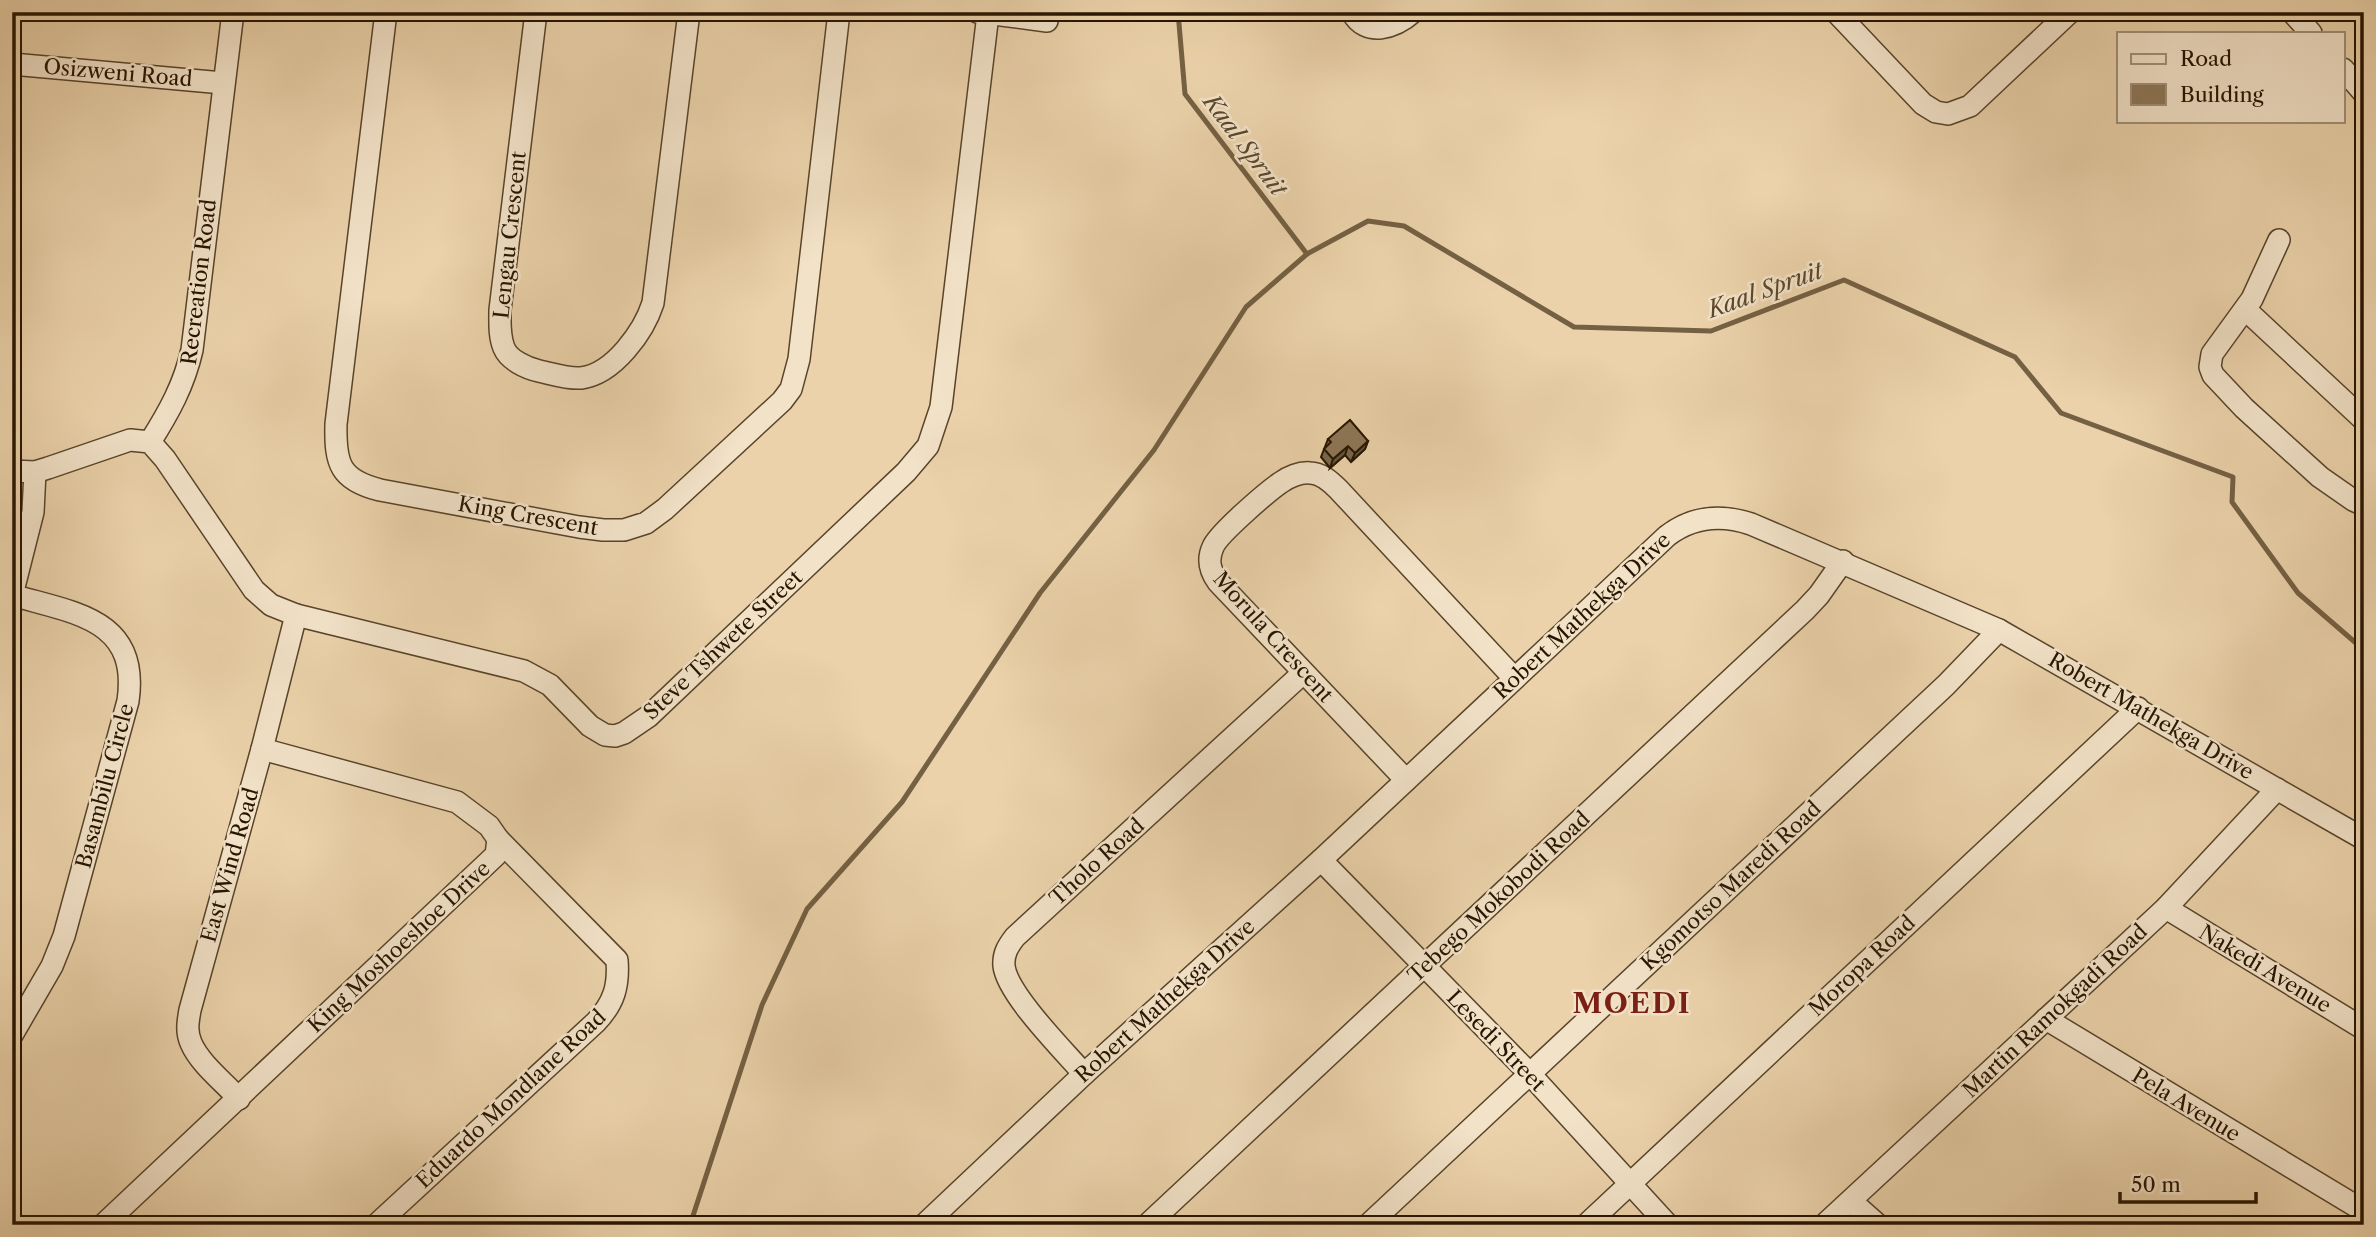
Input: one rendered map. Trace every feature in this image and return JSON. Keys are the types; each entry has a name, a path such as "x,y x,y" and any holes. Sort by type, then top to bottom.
{"street":[{"name":"Recreation Road","path":"150,442 177,398 192,350 233,12"},
{"name":"King Crescent","path":"386,12 336,424 336,457 349,477 362,486 579,527 624,530 646,523 665,509 782,401 791,389 799,359 839,12"},
{"name":"Lengau Crescent","path":"536,12 500,310 501,341 505,351 528,368 564,377 583,378 611,363 639,334 653,303 689,12"},
{"path":"1352,12 1356,21 1381,29 1396,25 1413,12"},
{"path":"1836,12 1923,104 1937,112 1948,114 1970,106 2061,15"},
{"path":"2292,12 2310,32"},
{"path":"993,14 1047,21"},
{"name":"Steve Tshwete Street","path":"150,442 254,590 271,605 296,615 524,671 550,685 590,726 614,736 624,733 649,716 906,472 928,446 941,407 993,14"},
{"name":"Osizweni Road","path":"12,64 223,83"},
{"path":"2344,70 2362,88"},
{"path":"2279,240 2246,310 2210,360 2213,375 2244,408 2320,477 2364,505"},
{"path":"2246,310 2364,420"},
{"path":"12,471 35,472 130,440 150,442"},
{"name":"Basambilu Circle","path":"12,1035 52,966 64,936 131,684 130,669 119,643 101,625 88,618 12,595 33,512 35,472"},
{"name":"Morula Crescent","path":"1406,780 1218,582 1210,566 1216,540 1280,482 1292,476 1312,472 1321,476 1338,489 1514,678"},
{"name":"Robert Mathekga Drive","path":"924,1225 1084,1074 1321,860 1667,536 1688,522 1713,518 1739,520 1843,561 1999,630 2364,839"},
{"name":"Tebego Mokobodi Road","path":"1147,1225 1805,610 1826,587 1843,561"},
{"name":"East Wind Road","path":"239,1098 191,1044 188,1025 296,615"},
{"name":"Kgomotso Maredi Road","path":"1368,1225 1946,685 1999,630"},
{"name":"Tholo Road","path":"1084,1074 1010,985 1004,965 1006,950 1015,937 1303,673"},
{"name":"Moropa Road","path":"1586,1225 2138,708"},
{"name":"King Moshoeshoe Drive","path":"103,1225 496,855 498,839 489,827 457,802 262,750"},
{"name":"Martin Ramokgadi Road","path":"1824,1225 2166,908 2277,789"},
{"name":"Eduardo Mondlane Road","path":"376,1225 596,1022 615,996 618,983 617,960 498,839"},
{"name":"Lesedi Street","path":"1321,860 1530,1074 1668,1225"},
{"name":"Nakedi Avenue","path":"2166,908 2364,1029"},
{"name":"Pela Avenue","path":"2046,1019 2364,1211"},
{"path":"1851,1201 1878,1225"}],"building":[{"path":"1350,420 1368,441 1355,453 1348,446 1333,459 1324,449 1331,442 1328,439"}],"waterway":[{"name":"Kaal Spruit","path":"1178,12 1185,94 1307,254 1368,221 1404,226 1574,327 1711,331 1844,280 2015,357 2061,413 2233,477 2232,502 2298,593 2364,650"},
{"path":"690,1225 762,1005 807,909 902,802 1040,593 1154,450 1246,307 1307,254"}],"district":[{"name":"MOEDI","path":"1632,1003"}]}
